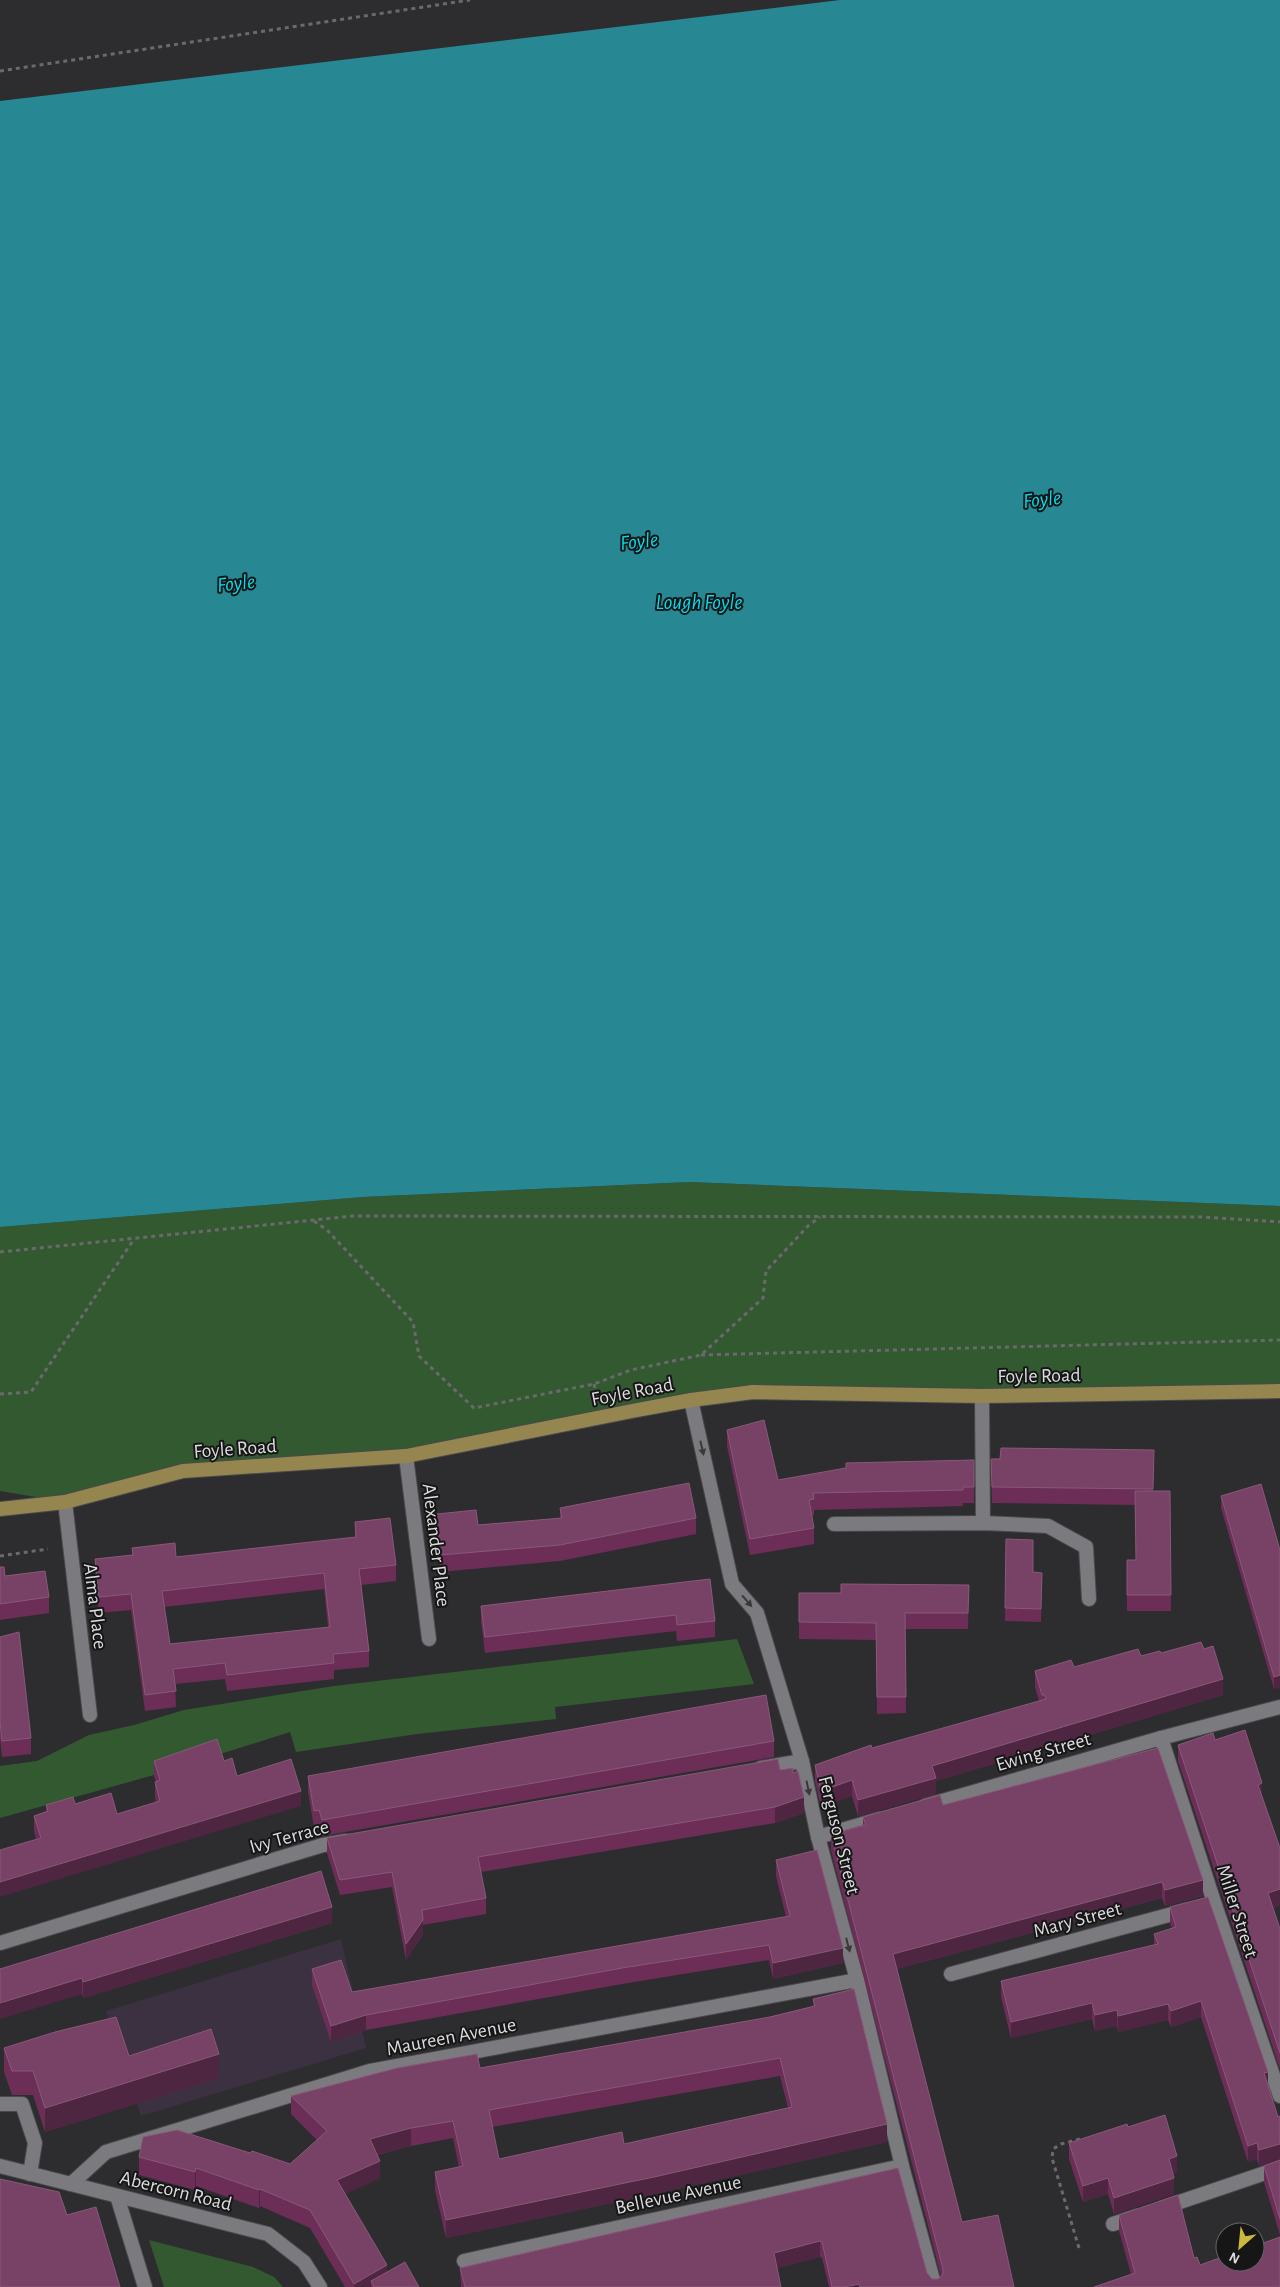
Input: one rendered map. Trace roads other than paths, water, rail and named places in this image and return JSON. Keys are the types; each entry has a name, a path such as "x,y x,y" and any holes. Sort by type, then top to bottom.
{"main road":[{"name":"Foyle Road","path":"0,1509 65,1502 183,1471 406,1456 691,1400 754,1392 982,1396 1280,1392"}],"street":[{"path":"982,1396 983,1523"},
{"name":"Ferguson Street","path":"691,1400 732,1584 757,1613 802,1761 818,1837 857,1980 902,2166 935,2287"},
{"name":"Alexander Place","path":"406,1456 429,1639"},
{"name":"Alma Place","path":"65,1502 90,1715"},
{"path":"834,1524 983,1523 1048,1526 1086,1547 1089,1599"},
{"name":"Ewing Street","path":"914,1809 1161,1738 1280,1707"},
{"name":"Miller Street","path":"1161,1738 1280,2096"},
{"path":"743,1771 802,1761"},
{"path":"818,1837 895,1815"},
{"name":"Ivy Terrace","path":"0,1943 323,1845 362,1838"},
{"name":"Mary Street","path":"951,1974 1214,1902"},
{"name":"Maureen Avenue","path":"71,2184 106,2152 370,2071 857,1980"},
{"path":"0,2104 22,2104 35,2143 30,2174"},
{"name":"Abercorn Road","path":"0,2166 268,2234 304,2262 320,2287"},
{"name":"Bellevue Avenue","path":"464,2261 902,2166"},
{"path":"1113,2224 1280,2168"},
{"path":"117,2196 145,2287"}],"water":[{"name":"Lough Foyle","path":"840,0 1280,0 1280,1206 689,1182 363,1197 0,1227 0,101"}],"water label":[{"name":"Foyle","path":"1042,499"},
{"name":"Foyle","path":"639,541"},
{"name":"Foyle","path":"236,583"}]}
